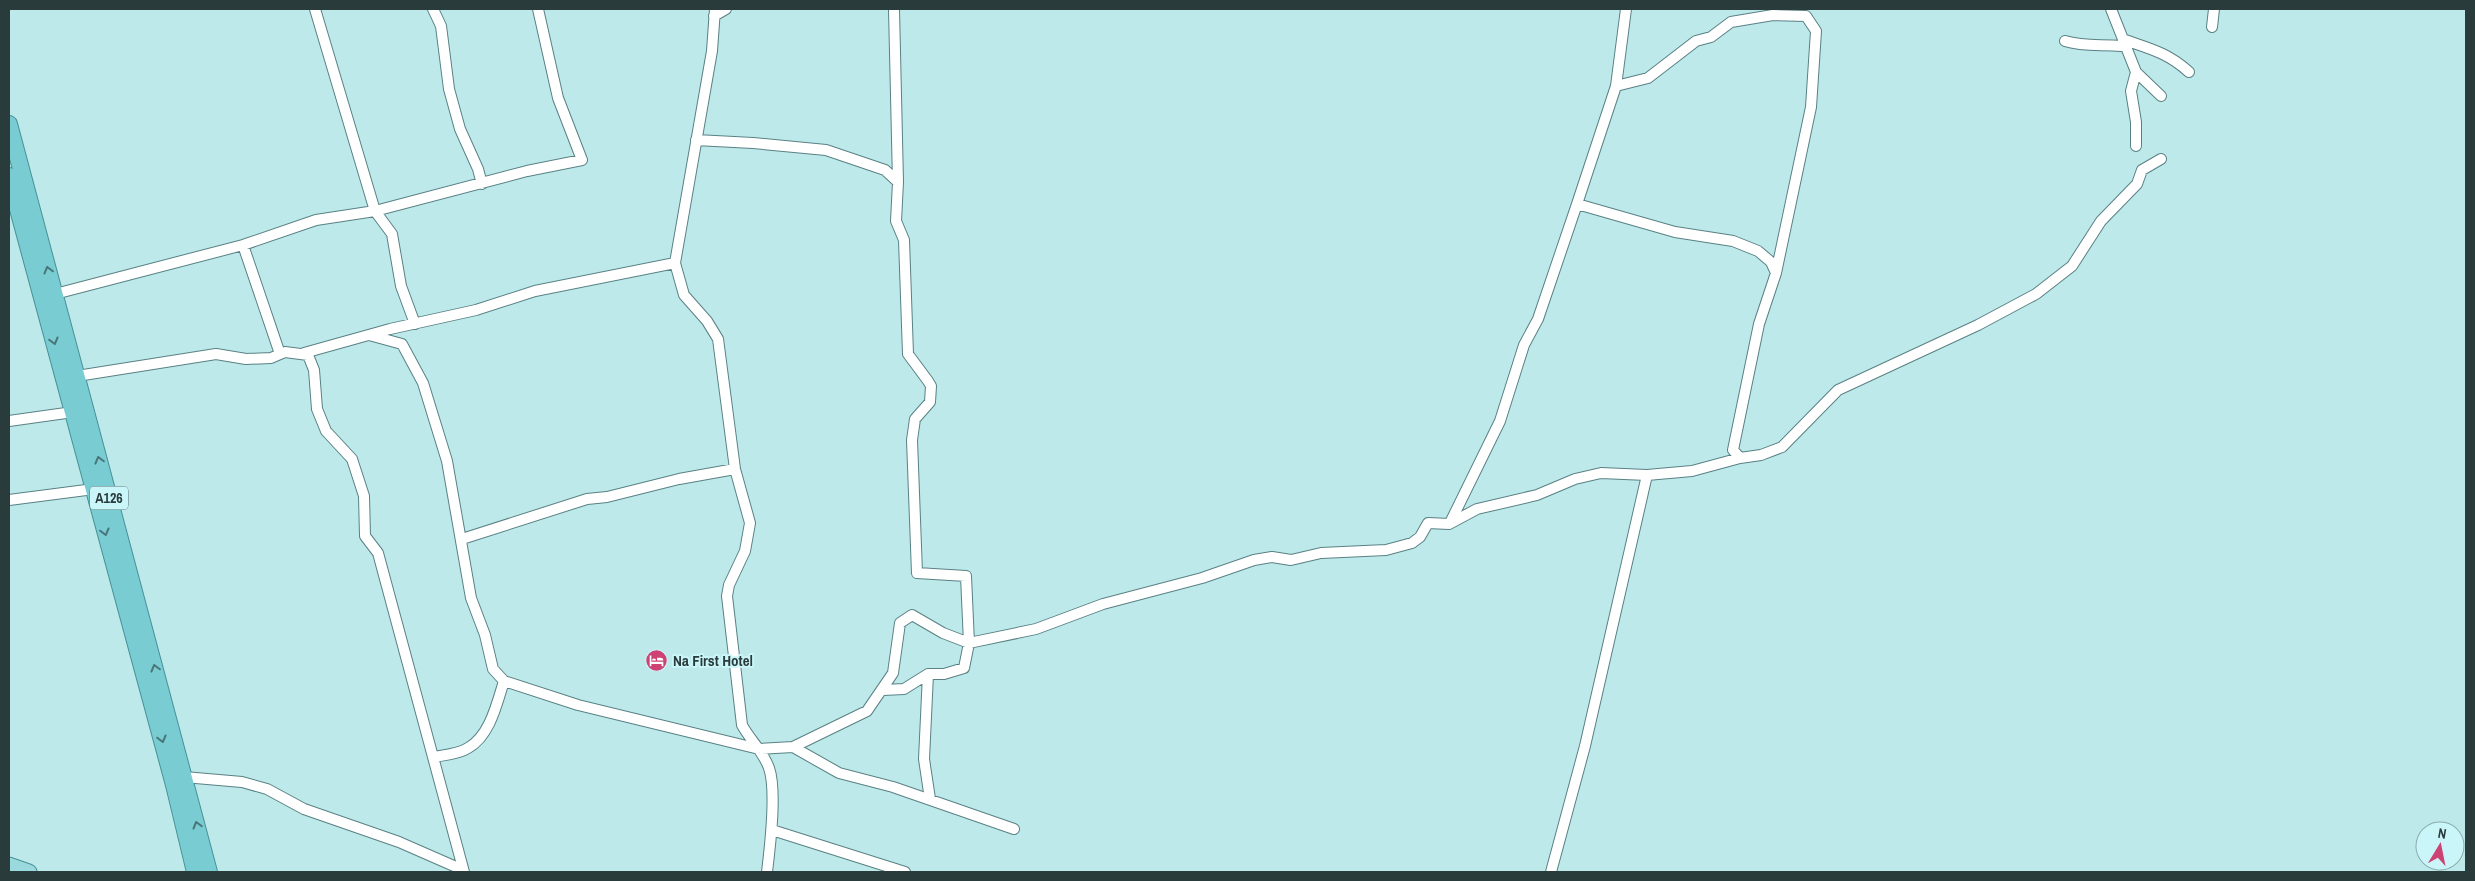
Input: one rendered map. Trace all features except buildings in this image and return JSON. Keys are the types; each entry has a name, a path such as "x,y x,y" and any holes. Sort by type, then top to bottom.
{"highway":[{"name":"A126","path":"9,124 208,872"},
{"name":"A126","path":"9,176 172,776 195,872"}],"main road":[{"path":"9,865 29,872"}],"street":[{"path":"315,9 376,211 392,234 401,286 414,324"},
{"path":"433,9 442,26 449,88 460,129 482,184"},
{"path":"55,294 243,245 316,220 376,211 527,171 582,160 558,98 538,9"},
{"path":"726,9 714,12 712,51 675,264 684,295 707,321 718,339 735,469 750,523 745,551 729,585 728,606 742,726 748,737 759,749 770,770 772,830 767,872"},
{"path":"883,690 904,689 928,674 944,674 964,668 969,644 966,576 917,573 912,440 915,419 930,402 931,386 908,354 904,240 896,222 898,182 894,9"},
{"path":"1449,524 1500,421 1524,345 1538,318 1616,86 1626,9"},
{"path":"1749,19 1761,9"},
{"path":"2111,9 2125,40 2136,72 2161,96"},
{"path":"2212,27 2214,9"},
{"path":"1616,86 1648,78 1696,41 1711,37 1731,22 1773,15 1806,16 1816,32 1809,120 1776,273 1759,324 1740,414 1734,450 1740,458"},
{"path":"2065,41 2085,46 2102,44 2121,46 2125,40"},
{"path":"2125,40 2162,52 2176,60 2189,72"},
{"path":"2136,72 2131,91 2136,122 2136,146"},
{"path":"696,140 826,150 885,170 898,182"},
{"path":"369,335 402,344 423,383 447,461 471,598 485,635 492,669 504,681 578,705 759,749 793,747 867,711 893,673 900,623 912,615 943,633 969,644 1036,629 1103,604 1202,578 1254,560 1272,557 1291,560 1321,553 1386,550 1412,543 1420,538 1428,523 1449,524 1476,509 1537,495 1592,475 1601,473 1647,475 1692,471 1740,458 1761,455 1782,446 1838,390 1978,325 2036,294 2072,266 2101,221 2137,184 2142,170 2161,159"},
{"path":"1577,204 1674,232 1733,242 1758,251 1770,262 1776,273"},
{"path":"243,245 280,354"},
{"path":"77,376 216,354 246,359 271,358 285,352 304,353 369,335 476,310 535,291 675,264"},
{"path":"304,353 312,360 317,410 326,431 352,459 364,496 364,536 378,553 464,871"},
{"path":"9,421 73,412"},
{"path":"462,539 587,499 607,497 679,479 735,469"},
{"path":"1551,872 1585,746 1647,475"},
{"path":"9,500 94,489"},
{"path":"928,674 924,759 930,799"},
{"path":"434,758 468,748 481,736 492,718 504,681"},
{"path":"793,747 839,773 930,799 1014,829"},
{"path":"184,777 242,782 266,789 304,809 399,842 464,871"},
{"path":"772,830 906,872"}],"place":[{"name":"Na First Hotel","path":"657,660"}]}
